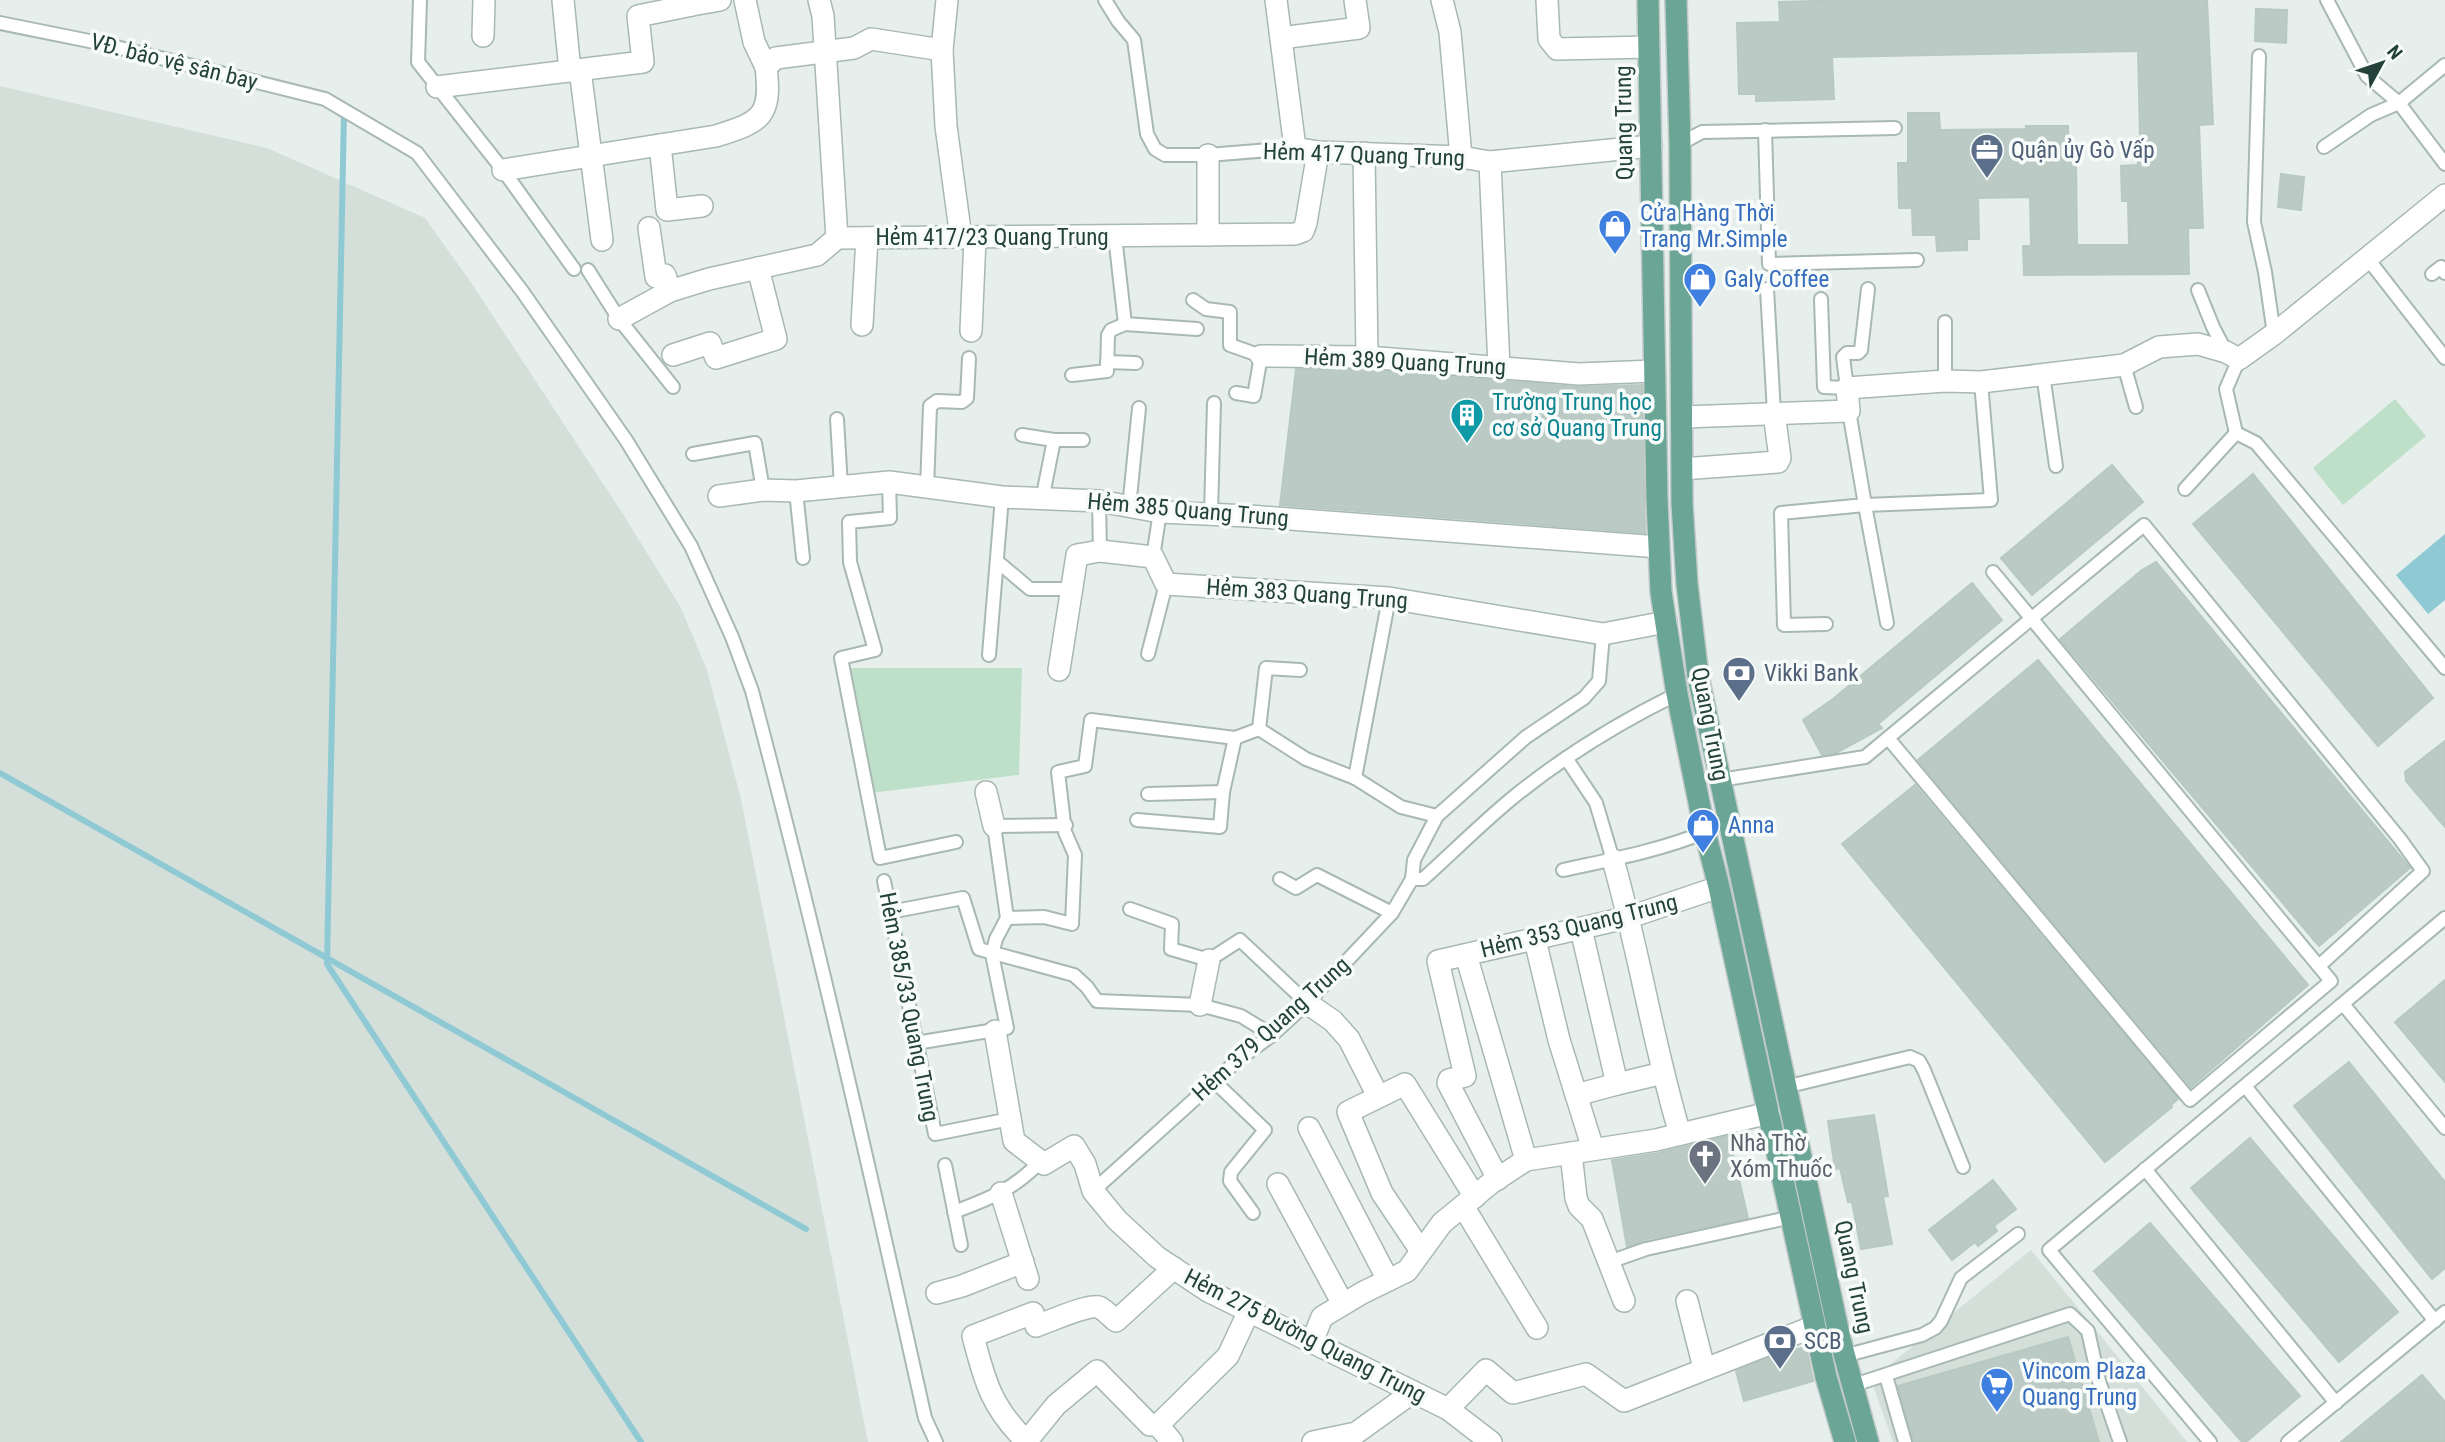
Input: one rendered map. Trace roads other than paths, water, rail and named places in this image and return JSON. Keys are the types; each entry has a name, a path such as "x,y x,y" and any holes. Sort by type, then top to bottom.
{"main road":[{"name":"Quang Trung","path":"1648,0 1654,371 1661,593 1677,694 1705,832 1830,1394 1845,1442"},
{"name":"Quang Trung","path":"1676,0 1684,417 1682,469 1686,557 1698,676 1844,1356 1868,1442"},
{"path":"1651,146 1680,144"},
{"path":"1666,622 1691,619"},
{"path":"1830,1394 1851,1386"}],"street":[{"path":"483,36 484,0"},
{"path":"563,0 602,240"},
{"path":"437,87 643,62 638,16 692,3 720,0"},
{"path":"503,170 716,136 747,127 762,115 769,94 766,67 754,42 745,0"},
{"path":"619,319 670,291 709,279 817,255 837,237 823,16 819,0"},
{"path":"947,0 942,50 946,126 968,238 971,331"},
{"path":"1276,0 1295,148"},
{"path":"1281,38 1359,28 1355,0"},
{"path":"1442,0 1450,32 1461,157"},
{"path":"1547,0 1549,39 1557,50 1649,47"},
{"path":"766,67 776,58 854,48 871,39 942,50"},
{"path":"660,145 667,210 702,206"},
{"name":"Hẻm 417 Quang Trung","path":"1295,148 1318,152 1461,157 1490,162 1651,146"},
{"name":"Hẻm 417/23 Quang Trung","path":"837,237 1295,234 1303,231 1318,152"},
{"path":"1364,153 1367,357"},
{"path":"1208,155 1208,235"},
{"path":"1490,162 1499,366"},
{"path":"1684,417 1849,411 1847,388 1981,382 2124,365 2160,347 2197,344 2233,355 2274,334 2445,195"},
{"path":"649,228 656,277 666,275 670,291"},
{"path":"862,325 867,238"},
{"path":"673,355 710,343 716,358 776,339 758,268"},
{"name":"Hẻm 389 Quang Trung","path":"1261,356 1367,357 1579,373 1654,371"},
{"path":"1682,469 1778,462 1780,458 1774,413"},
{"name":"Hẻm 385 Quang Trung","path":"719,496 763,489 796,491 889,482 1002,497 1099,501 1160,512 1211,513 1659,547"},
{"path":"1059,670 1077,555 1100,551 1153,557 1167,584"},
{"name":"Hẻm 383 Quang Trung","path":"1167,584 1388,598 1603,634 1666,622"},
{"path":"986,792 994,826"},
{"path":"1613,860 1630,917 1679,1134"},
{"name":"Hẻm 353 Quang Trung","path":"1498,1179 1448,1083 1449,1080 1465,1076 1438,961 1630,917 1719,887"},
{"path":"1580,929 1617,1084"},
{"path":"1535,940 1559,1040 1593,1149"},
{"path":"1466,955 1526,1160"},
{"path":"1200,1005 1209,960"},
{"path":"1307,1003 1333,1021 1349,1040 1378,1096"},
{"path":"996,1031 1014,1141 1040,1163"},
{"path":"1576,1095 1664,1073"},
{"path":"1421,1251 1382,1193 1348,1116 1352,1109 1405,1084 1537,1328"},
{"path":"1312,1342 1322,1317 1406,1271 1443,1223 1526,1160 1679,1134 1769,1113"},
{"path":"1309,1128 1388,1280"},
{"name":"Hẻm 275 Đường Quang Trung","path":"1040,1163 1047,1163 1074,1146 1085,1164 1093,1191 1117,1220 1157,1257 1208,1291 1448,1409 1491,1442"},
{"path":"1572,1153 1576,1198 1579,1206 1592,1219 1624,1301"},
{"path":"1278,1184 1343,1304"},
{"path":"937,1293 1026,1270 1001,1193"},
{"path":"1174,1268 1116,1321 1099,1307 1091,1306 1036,1326 1033,1313 973,1336 990,1396 1004,1418 1027,1442 1056,1405 1097,1371 1150,1425 1158,1425 1228,1356 1249,1311"},
{"path":"1687,1301 1704,1368"},
{"path":"1448,1409 1486,1370 1513,1393 1586,1374 1624,1401 1815,1326"},
{"path":"1313,1442 1356,1433 1413,1392"},
{"path":"1158,1425 1172,1442"}],"lane":[{"path":"420,0 418,62 503,170 574,269"},
{"name":"Hẻm 417 Quang Trung","path":"1105,0 1134,40 1147,134 1155,149 1165,155 1208,155 1295,148"},
{"path":"2327,0 2367,76 2399,103 2445,163"},
{"name":"VĐ. bảo vệ sân bay","path":"0,23 117,47 325,99 417,153 522,291 626,440 696,557 732,637 752,691 839,1036 925,1418 936,1442"},
{"path":"2259,56 2253,222 2265,272 2274,334"},
{"path":"2324,147 2371,115 2399,103 2445,65"},
{"path":"1680,144 1702,132 1895,128"},
{"path":"1765,130 1769,264 1917,260"},
{"path":"1115,236 1125,324"},
{"path":"2368,259 2445,358"},
{"path":"588,270 619,319 673,387"},
{"path":"1767,289 1774,413"},
{"path":"1821,299 1824,387 1847,388 1843,357 1847,353 1861,351 1868,289"},
{"path":"2198,289 2213,327 2233,355 2227,389 2236,433"},
{"name":"Hẻm 389 Quang Trung","path":"1192,300 1206,309 1230,312 1230,345 1261,356"},
{"path":"1945,322 1945,382"},
{"path":"1072,375 1107,372 1108,335 1111,330 1125,324 1197,329"},
{"path":"1236,393 1254,396 1261,356"},
{"path":"927,489 930,406 937,401 962,402 967,398 969,358"},
{"path":"1107,362 1136,363"},
{"path":"2124,365 2136,407"},
{"path":"2043,374 2056,466"},
{"path":"1826,624 1784,625 1781,513 1865,505 1991,500 1981,382"},
{"path":"1211,513 1214,403"},
{"path":"1129,508 1139,408"},
{"path":"1849,411 1887,623"},
{"path":"837,419 841,487"},
{"path":"2185,489 2236,433"},
{"path":"2236,433 2256,443 2445,668"},
{"path":"1022,435 1054,440 1083,440"},
{"path":"1042,500 1054,440"},
{"path":"693,454 755,443 763,489"},
{"path":"889,482 890,518 849,522 850,562 874,650 841,658 880,858 956,842"},
{"path":"796,491 803,558"},
{"path":"989,655 1002,497"},
{"path":"1099,501 1100,551"},
{"path":"1153,557 1160,512"},
{"path":"1720,780 1865,757 2144,525 2400,839 2423,871 2319,966"},
{"path":"998,562 1030,589 1070,589"},
{"path":"1888,738 2190,1100 2331,981 1993,572"},
{"path":"1148,654 1167,584"},
{"path":"1355,778 1388,598"},
{"path":"1412,879 1413,860 1437,816 1526,737 1584,698 1599,681 1603,634"},
{"path":"1259,729 1266,668 1300,670"},
{"name":"Hẻm 379 Quang Trung","path":"1093,1191 1214,1081 1307,1003 1392,913 1412,879 1423,878 1511,800 1566,758 1632,716 1677,694"},
{"path":"1007,918 1044,916 1072,924 1075,855 1065,832 1058,772 1084,766 1091,720 1235,738 1259,729"},
{"path":"1259,729 1306,759 1355,778 1401,807 1437,816"},
{"path":"1137,820 1220,827 1223,792 1235,738"},
{"path":"1566,758 1596,803 1613,860"},
{"path":"1148,793 1223,792"},
{"path":"916,1043 1007,1027 992,954 1007,918 994,826 1066,825"},
{"path":"1563,870 1613,860 1705,832"},
{"path":"1280,879 1296,888 1317,875 1392,913"},
{"name":"Hẻm 385/33 Quang Trung","path":"884,881 935,1134 1010,1119"},
{"path":"890,912 963,898 979,949 1074,975 1097,1001 1200,1005 1241,1016 1272,1035"},
{"path":"1130,909 1172,924 1171,949 1209,960 1240,940 1307,1003"},
{"path":"2210,1442 2049,1250 2445,918"},
{"path":"2343,1004 2445,1128"},
{"path":"1785,1087 1910,1057 1919,1061 1963,1167"},
{"path":"1214,1081 1265,1130 1231,1172 1230,1181 1253,1213"},
{"path":"2245,1086 2440,1316 2288,1442"},
{"path":"954,1212 1001,1193 1040,1163"},
{"path":"944,1165 961,1245"},
{"path":"2145,1169 2336,1403"},
{"path":"1609,1262 1646,1249 1792,1217"},
{"path":"1844,1356 1922,1335 1935,1328 1961,1278 2018,1234"},
{"path":"1851,1386 2070,1314 2088,1331 2099,1381 2120,1442"},
{"path":"1886,1376 1905,1442"}],"water":[{"path":"2445,534 2445,600 2428,614 2396,575"}],"waterway":[{"path":"344,112 327,964 641,1442"},
{"path":"0,773 806,1229"}],"place":[{"name":"Quận ủy Gò Vấp","path":"1987,180"},
{"name":"Cửa Hàng Thời Trang Mr.Simple","path":"1615,256"},
{"name":"Galy Coffee","path":"1700,309"},
{"name":"Trường Trung học cơ sở Quang Trung","path":"1467,445"},
{"name":"Vikki Bank","path":"1739,703"},
{"name":"Anna","path":"1703,855"},
{"name":"Nhà Thờ Xóm Thuốc","path":"1705,1186"},
{"name":"SCB","path":"1780,1371"},
{"name":"Vincom Plaza Quang Trung","path":"1997,1414"}]}
